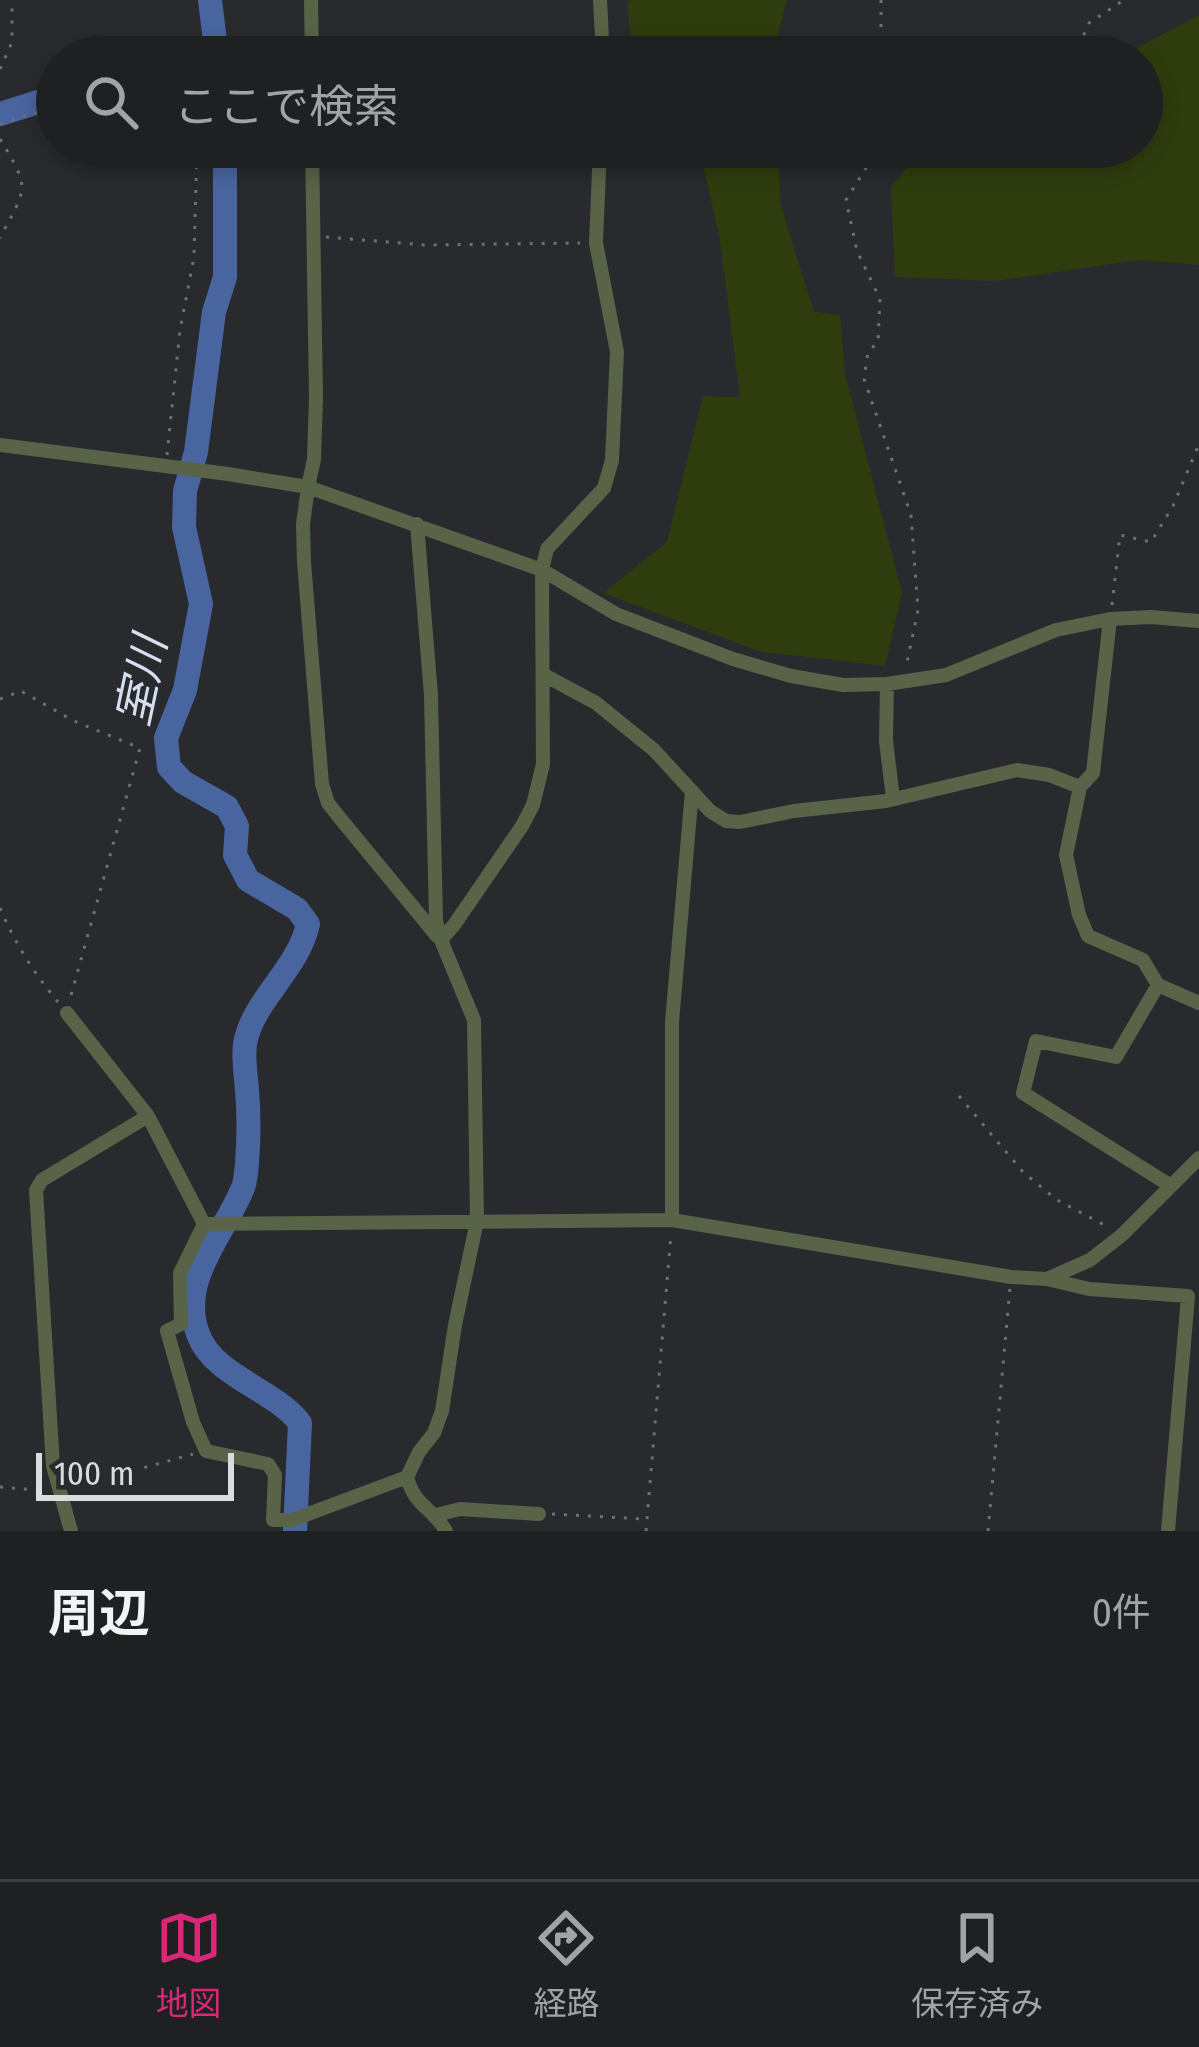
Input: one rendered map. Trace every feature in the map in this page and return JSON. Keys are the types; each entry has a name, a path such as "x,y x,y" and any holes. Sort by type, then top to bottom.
{"street":[{"path":"311,0 311,36"},
{"path":"600,0 603,36"},
{"path":"312,168 316,398 314,459 303,524 322,784 338,817 440,940"},
{"path":"440,940 533,806 543,764 542,569 547,549 604,488 612,460 617,352 596,243 599,168"},
{"path":"0,445 308,487 542,569 616,614 733,659 843,685 946,675 1056,630 1111,619 1151,616 1199,621"},
{"path":"417,524 431,695 436,921 473,1020 477,1221 454,1325 442,1411 407,1477 411,1495 436,1514 446,1531"},
{"path":"1111,619 1093,773 1080,788 1066,855 1079,915 1088,936 1143,960 1158,985 1199,1003"},
{"path":"544,675 596,703 654,750 710,811 726,821 893,798 1017,770 1049,775 1080,788"},
{"path":"887,684 886,741 893,798"},
{"path":"672,1220 671,1022 692,791"},
{"path":"1158,985 1116,1057 1036,1041 1023,1093 1171,1186"},
{"path":"67,1012 148,1116 205,1224"},
{"path":"71,1531 53,1466 36,1190 42,1180 148,1116"},
{"path":"1047,1279 1090,1260 1199,1158"},
{"path":"205,1224 672,1220 1089,1289 1188,1296 1168,1531"},
{"path":"205,1224 180,1274 181,1324 166,1331 206,1451 268,1464 275,1475 274,1520 292,1520 407,1477"},
{"path":"436,1514 460,1509 538,1514"}],"path":[{"path":"0,69 12,42 12,0"},
{"path":"881,0 881,36"},
{"path":"1083,36 1089,23 1124,0"},
{"path":"0,124 36,113"},
{"path":"0,139 23,178 22,198 0,238"},
{"path":"166,466 180,330 194,256 196,168"},
{"path":"866,168 846,200 857,251 880,299 878,341 868,352 864,379 911,515 918,610 904,677 887,684"},
{"path":"312,236 425,244 596,243"},
{"path":"1111,619 1120,535 1151,542 1173,506 1199,444"},
{"path":"0,699 21,691 74,722 140,748 67,1012"},
{"path":"0,908 34,973 67,1012"},
{"path":"959,1096 1022,1172 1058,1200 1122,1234"},
{"path":"646,1531 672,1220"},
{"path":"988,1531 1011,1277"},
{"path":"0,1487 58,1491 206,1451"},
{"path":"538,1514 648,1519"}],"green space":[{"path":"631,0 787,0 778,36 631,36 627,4"},
{"path":"1199,15 1199,265 1138,260 996,281 895,277 891,187 907,168 1163,168 1160,36"},
{"path":"704,168 779,168 780,203 814,312 840,315 845,374 902,593 885,666 762,652 603,593 667,542 703,396 740,397 720,240"}],"waterway":[{"path":"210,0 214,36"},
{"path":"0,114 36,103"},
{"name":"室川","path":"225,168 225,277 214,312 196,452 185,491 184,527 201,604 185,690 166,738 169,767 183,782 227,807 237,826 235,855 248,880 297,909 308,924 295,956 249,1028 244,1050 245,1180 198,1277 193,1314 198,1334 217,1361 300,1423 295,1531"}]}
